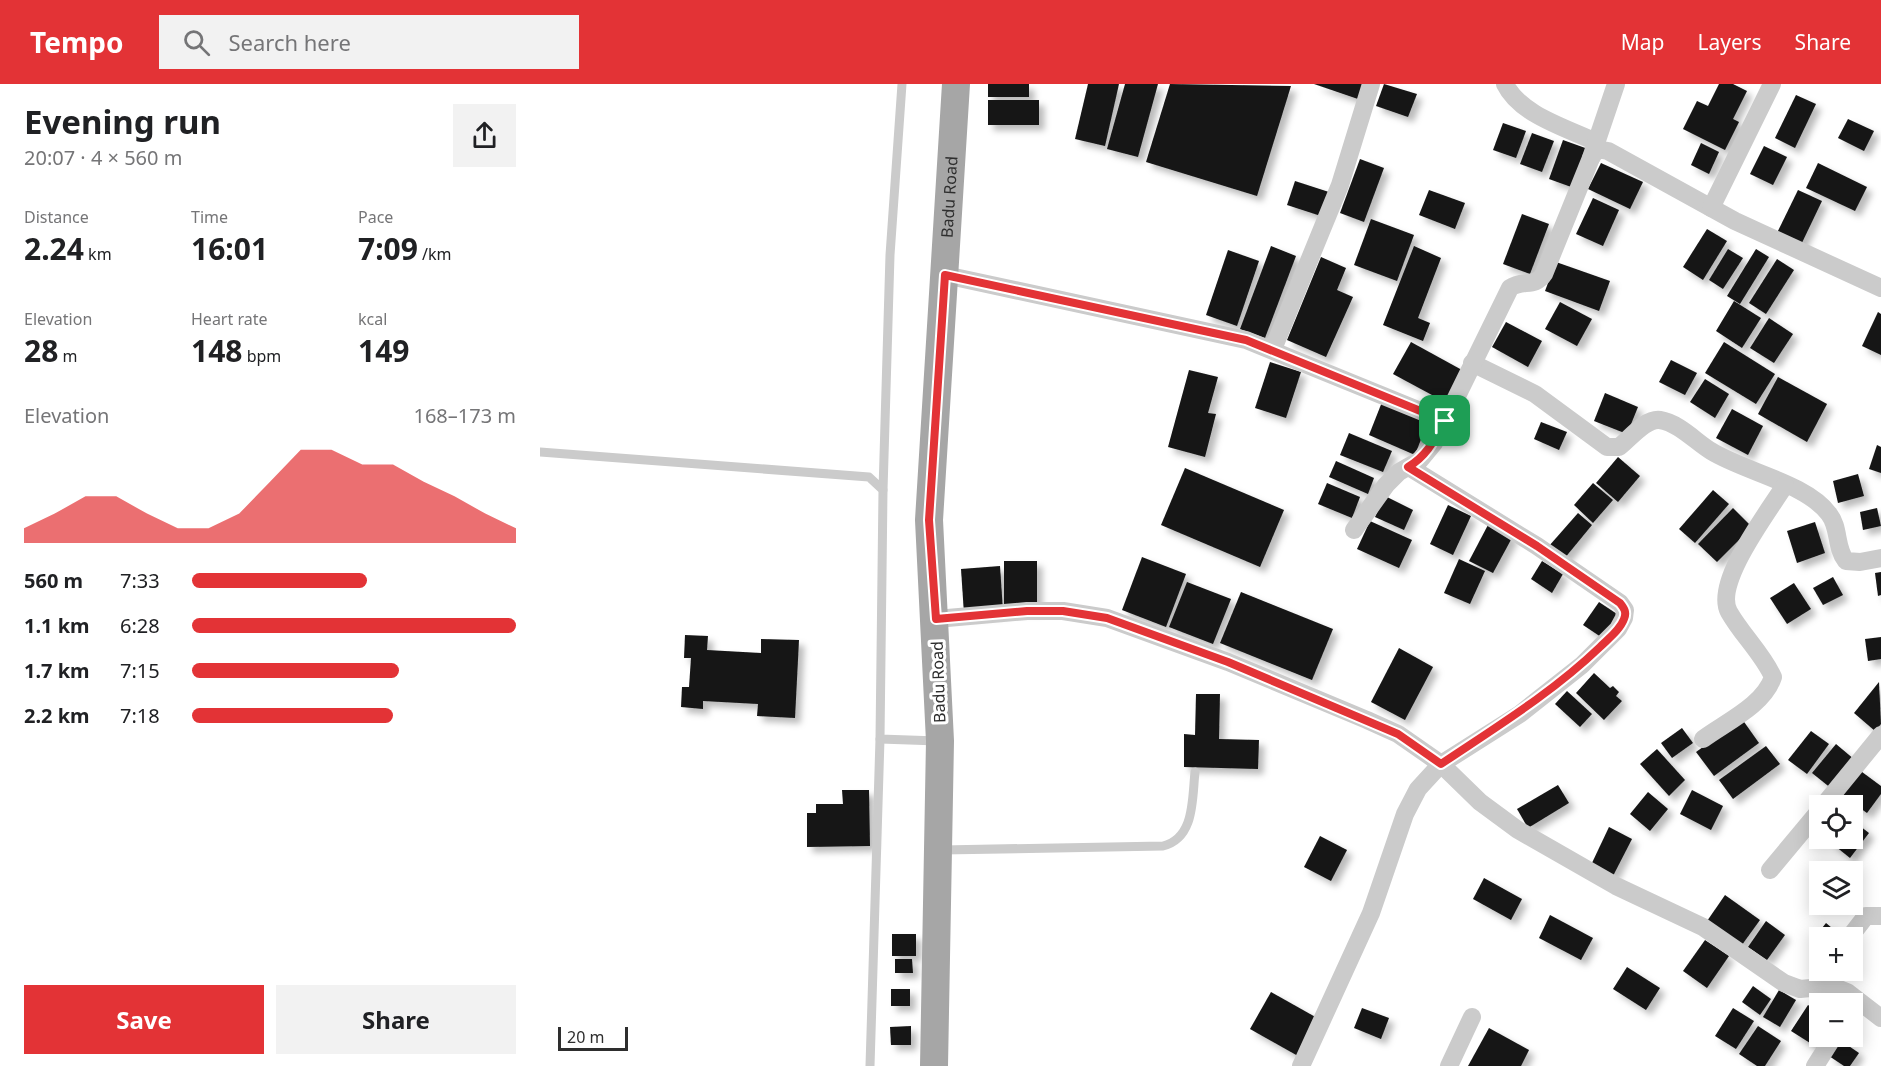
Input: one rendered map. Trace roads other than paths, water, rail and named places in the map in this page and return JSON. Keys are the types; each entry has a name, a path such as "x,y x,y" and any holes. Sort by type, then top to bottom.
{"main road":[{"name":"Badu Road","path":"934,1066 940,741 936,619 929,520 956,84"}],"street":[{"path":"1273,349 1340,185 1371,84"},
{"path":"1505,84 1513,97 1523,106 1593,150 1608,151 1711,208 1881,288"},
{"path":"1354,530 1386,485 1420,460 1434,443 1510,288 1523,282 1534,284 1540,281 1593,150 1616,84"},
{"path":"1711,208 1772,84"},
{"path":"945,275 1210,331 1273,349 1445,421"},
{"path":"1472,363 1535,393 1607,447 1619,447 1648,421 1660,420 1673,426 1712,452 1816,501 1829,514 1834,523 1839,552 1846,561 1860,562 1881,558"},
{"path":"1301,1066 1371,913 1405,814 1418,789 1441,764 1520,714 1581,665 1618,629 1624,618 1625,610 1620,603 1537,546 1408,467"},
{"path":"1703,739 1760,698 1769,688 1773,677 1728,610 1726,594 1738,561 1785,485"},
{"path":"936,619 1027,611 1063,611 1107,618 1228,662 1398,734 1441,764 1480,802 1518,830 1616,886 1703,927 1784,983 1800,989 1832,986 1841,993"},
{"path":"1832,795 1881,735"},
{"path":"1770,870 1809,823"},
{"path":"1858,927 1866,916 1881,916"},
{"path":"1818,988 1822,981"},
{"path":"1863,1008 1881,1018"},
{"path":"1449,1066 1472,1017"},
{"path":"1815,1066 1827,1047"}],"lane":[{"path":"870,1066 880,739 890,255 902,84"},
{"path":"540,452 869,477 884,490"},
{"path":"880,739 940,741"},
{"path":"938,850 1163,846 1175,843 1183,836 1188,826 1195,772"}]}
